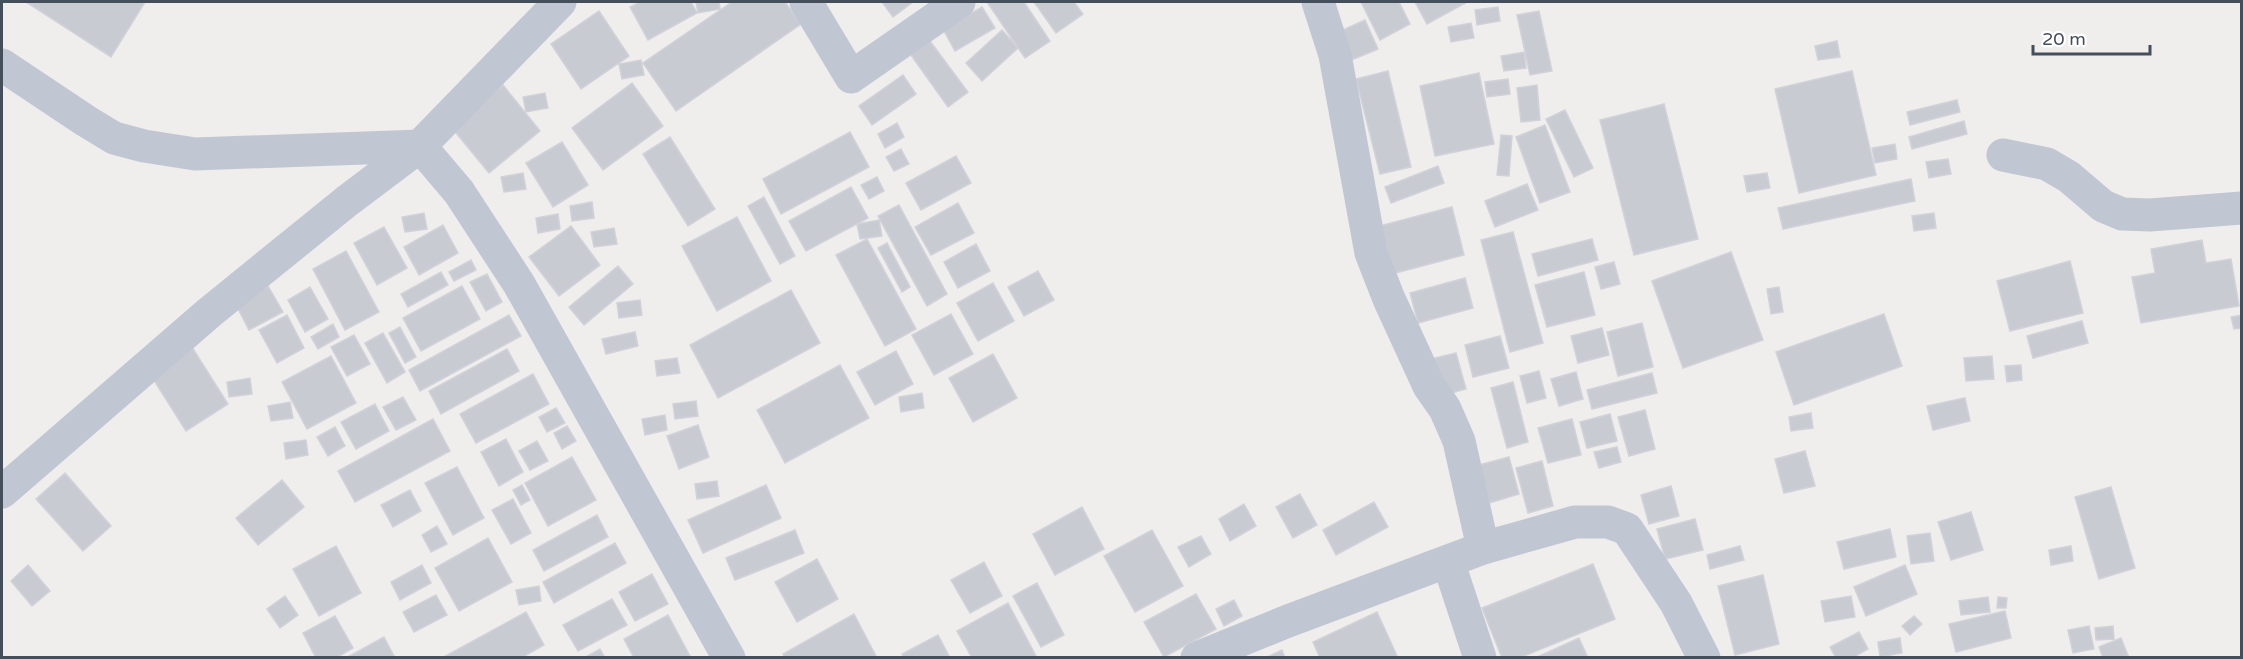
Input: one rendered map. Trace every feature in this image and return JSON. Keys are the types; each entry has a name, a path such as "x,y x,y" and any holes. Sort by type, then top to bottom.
{"street":[{"path":"2,492 210,312 347,201 420,146 560,2"},
{"path":"806,2 851,77 959,2"},
{"path":"1318,2 1335,55 1371,253 1389,299 1429,386 1445,409 1459,441 1484,548"},
{"path":"2,65 86,122 114,138 144,146 195,154 420,146"},
{"path":"420,146 459,192 519,284 729,657"},
{"path":"2002,155 2047,164 2069,177 2103,206 2122,214 2150,215 2241,208"},
{"path":"1197,657 1484,548 1575,522 1608,522 1627,529 1676,603 1704,657"},
{"path":"1448,561 1480,657"}],"building":[{"path":"26,2 145,2 111,57"},
{"path":"640,2 691,2 697,13 648,40 630,7"},
{"path":"696,2 719,2 720,9 698,13"},
{"path":"732,2 785,2 801,24 676,111 643,63"},
{"path":"882,2 913,2 893,17"},
{"path":"987,2 1024,2 1050,41 1025,58"},
{"path":"1034,2 1074,2 1083,14 1056,33"},
{"path":"1361,2 1399,2 1410,24 1380,40"},
{"path":"1415,2 1467,2 1427,24"},
{"path":"982,7 995,28 955,51 943,29"},
{"path":"1498,7 1500,21 1477,25 1475,10"},
{"path":"599,11 629,56 581,89 551,44"},
{"path":"1539,11 1552,71 1530,75 1517,15"},
{"path":"1365,20 1378,49 1349,61 1336,33"},
{"path":"1471,23 1474,38 1451,42 1448,27"},
{"path":"1002,30 1018,48 982,81 966,63"},
{"path":"927,37 968,92 948,107 908,51"},
{"path":"1837,41 1840,57 1818,60 1815,46"},
{"path":"1524,52 1526,68 1504,71 1501,56"},
{"path":"641,60 644,75 622,79 619,64"},
{"path":"1388,71 1411,167 1380,174 1356,79"},
{"path":"1852,71 1876,175 1799,193 1775,89"},
{"path":"1479,73 1494,144 1435,156 1420,86"},
{"path":"903,75 916,94 872,125 859,106"},
{"path":"1508,79 1510,94 1487,97 1485,82"},
{"path":"632,83 663,126 603,170 572,128"},
{"path":"503,85 540,131 489,173 452,128"},
{"path":"1537,85 1540,120 1521,122 1517,88"},
{"path":"545,93 548,108 526,112 523,97"},
{"path":"1957,100 1960,112 1910,125 1907,112"},
{"path":"1664,104 1698,239 1634,255 1600,120"},
{"path":"1565,110 1593,168 1574,177 1546,119"},
{"path":"1964,121 1967,134 1912,149 1909,137"},
{"path":"897,123 904,137 885,148 878,134"},
{"path":"1545,125 1570,192 1540,203 1516,137"},
{"path":"850,132 869,167 781,214 763,179"},
{"path":"1501,135 1512,136 1509,176 1497,175"},
{"path":"670,137 715,209 688,226 643,154"},
{"path":"562,142 588,185 553,207 526,163"},
{"path":"1895,144 1897,159 1875,163 1872,148"},
{"path":"901,149 909,164 894,171 886,157"},
{"path":"956,156 971,183 921,210 906,183"},
{"path":"1948,159 1951,174 1929,178 1926,162"},
{"path":"1438,166 1444,183 1391,203 1385,187"},
{"path":"523,173 526,189 504,192 501,177"},
{"path":"1767,173 1770,188 1747,192 1744,176"},
{"path":"877,177 884,191 869,199 861,185"},
{"path":"1911,179 1915,201 1783,229 1778,208"},
{"path":"1527,184 1538,210 1495,227 1485,201"},
{"path":"851,187 868,218 806,251 789,221"},
{"path":"764,197 795,256 780,264 748,206"},
{"path":"592,202 594,218 572,221 570,206"},
{"path":"958,203 974,233 931,255 915,227"},
{"path":"899,205 947,294 927,306 878,216"},
{"path":"1452,207 1464,255 1384,276 1372,228"},
{"path":"424,213 427,229 405,232 402,217"},
{"path":"1934,213 1936,228 1914,231 1912,216"},
{"path":"558,214 560,229 538,233 536,218"},
{"path":"737,217 771,281 717,311 682,246"},
{"path":"879,220 882,236 860,239 857,224"},
{"path":"443,225 458,253 419,275 404,247"},
{"path":"571,226 600,265 559,296 529,257"},
{"path":"384,227 407,268 377,285 354,243"},
{"path":"614,228 617,244 594,247 591,232"},
{"path":"1513,232 1543,343 1510,352 1481,240"},
{"path":"867,239 916,329 885,346 836,255"},
{"path":"1592,239 1598,260 1538,276 1532,254"},
{"path":"2202,240 2206,263 2231,259 2239,306 2141,323 2132,277 2155,273 2151,249"},
{"path":"887,243 910,287 902,292 878,248"},
{"path":"976,244 990,271 958,288 944,262"},
{"path":"346,251 379,312 345,330 313,269"},
{"path":"1731,252 1763,340 1683,368 1652,281"},
{"path":"471,260 476,270 454,281 449,272"},
{"path":"2070,261 2083,313 2010,331 1997,281"},
{"path":"1614,262 1620,284 1601,289 1595,267"},
{"path":"618,266 633,284 584,325 569,307"},
{"path":"1038,271 1054,300 1024,316 1008,287"},
{"path":"441,272 448,285 408,307 401,294"},
{"path":"1584,272 1595,315 1547,327 1535,285"},
{"path":"487,274 502,302 486,311 470,282"},
{"path":"1465,278 1473,308 1418,323 1410,293"},
{"path":"993,283 1014,321 978,341 957,303"},
{"path":"268,286 283,312 249,330 235,303"},
{"path":"462,286 480,319 421,351 403,318"},
{"path":"310,287 328,319 305,332 288,300"},
{"path":"1779,287 1783,312 1771,314 1767,289"},
{"path":"791,290 820,343 718,398 690,345"},
{"path":"640,300 642,315 619,318 617,303"},
{"path":"951,314 973,354 934,375 912,335"},
{"path":"1884,314 1902,366 1794,405 1776,352"},
{"path":"287,315 304,348 277,363 259,330"},
{"path":"509,315 521,336 420,391 409,370"},
{"path":"2242,315 2242,328 2234,329 2231,317"},
{"path":"2082,321 2088,343 2033,358 2027,336"},
{"path":"1642,323 1653,367 1618,376 1607,332"},
{"path":"333,324 339,337 318,349 311,337"},
{"path":"400,327 416,357 405,363 389,333"},
{"path":"1602,328 1609,355 1578,363 1571,336"},
{"path":"635,332 638,346 606,354 602,339"},
{"path":"383,333 405,372 387,383 365,343"},
{"path":"354,335 370,364 347,376 331,347"},
{"path":"1500,336 1509,368 1473,377 1465,345"},
{"path":"190,344 228,404 186,431 148,371"},
{"path":"507,349 519,371 441,414 429,391"},
{"path":"896,351 913,384 875,405 857,372"},
{"path":"1456,353 1466,389 1440,396 1431,359"},
{"path":"993,354 1017,398 973,422 949,378"},
{"path":"331,356 356,403 307,429 282,382"},
{"path":"1992,356 1994,379 1966,381 1964,358"},
{"path":"677,358 680,373 657,376 655,361"},
{"path":"840,365 869,418 785,463 757,410"},
{"path":"2021,365 2022,380 2007,382 2005,366"},
{"path":"1539,371 1546,398 1527,403 1520,376"},
{"path":"1576,372 1583,399 1559,406 1551,379"},
{"path":"1652,373 1657,393 1592,409 1587,390"},
{"path":"533,374 549,404 476,443 460,414"},
{"path":"250,378 252,394 229,397 227,382"},
{"path":"1513,382 1528,442 1507,448 1491,388"},
{"path":"922,393 924,408 901,412 899,397"},
{"path":"403,397 416,420 396,430 383,407"},
{"path":"1965,398 1970,421 1933,430 1927,406"},
{"path":"696,401 698,416 675,419 673,404"},
{"path":"290,402 293,418 271,421 268,406"},
{"path":"375,404 389,431 356,449 341,422"},
{"path":"556,408 565,423 547,432 539,417"},
{"path":"1645,410 1655,449 1629,456 1618,417"},
{"path":"1811,413 1813,428 1791,431 1789,417"},
{"path":"1610,414 1617,441 1587,448 1580,422"},
{"path":"665,415 667,430 645,435 642,419"},
{"path":"433,419 450,451 355,502 338,471"},
{"path":"1572,419 1581,455 1548,463 1538,428"},
{"path":"698,425 709,457 679,469 667,436"},
{"path":"567,426 576,441 562,449 554,433"},
{"path":"335,427 345,446 328,456 317,437"},
{"path":"506,439 523,472 499,486 481,452"},
{"path":"306,440 308,455 286,459 284,443"},
{"path":"537,441 548,461 530,470 519,451"},
{"path":"1617,447 1621,462 1599,468 1594,452"},
{"path":"1805,451 1815,486 1784,493 1775,459"},
{"path":"572,457 596,500 548,526 525,483"},
{"path":"1509,457 1519,494 1489,503 1479,465"},
{"path":"1542,461 1553,506 1528,513 1516,468"},
{"path":"457,467 484,518 453,535 425,483"},
{"path":"65,473 111,526 83,551 36,499"},
{"path":"282,480 304,507 258,545 236,518"},
{"path":"717,481 719,496 697,499 695,484"},
{"path":"522,485 530,500 521,505 513,490"},
{"path":"766,485 781,518 703,553 688,520"},
{"path":"1671,486 1679,516 1649,524 1641,495"},
{"path":"2111,487 2135,568 2099,579 2075,497"},
{"path":"410,490 421,511 393,527 381,505"},
{"path":"1300,494 1317,525 1293,538 1276,507"},
{"path":"513,499 531,533 511,544 492,510"},
{"path":"1374,502 1388,527 1336,555 1323,530"},
{"path":"1244,504 1256,526 1230,541 1219,519"},
{"path":"1082,507 1104,549 1055,575 1033,534"},
{"path":"1971,512 1983,550 1951,560 1938,522"},
{"path":"597,515 608,537 544,571 533,550"},
{"path":"1695,519 1703,550 1665,559 1657,529"},
{"path":"437,526 447,544 431,552 422,535"},
{"path":"1890,529 1896,557 1844,569 1837,542"},
{"path":"795,530 804,553 735,580 726,558"},
{"path":"1152,530 1183,586 1135,612 1104,556"},
{"path":"1930,533 1934,561 1911,564 1907,536"},
{"path":"1201,536 1211,554 1189,567 1178,547"},
{"path":"488,538 512,582 459,611 435,568"},
{"path":"615,543 626,563 554,603 543,582"},
{"path":"336,546 361,593 319,616 293,569"},
{"path":"1740,546 1744,560 1710,569 1707,555"},
{"path":"2071,546 2073,561 2051,565 2049,550"},
{"path":"817,559 838,599 797,622 775,582"},
{"path":"984,562 1002,596 970,613 951,580"},
{"path":"1593,564 1615,619 1519,658 1502,658 1482,608"},
{"path":"28,565 50,591 32,606 11,581"},
{"path":"422,565 431,583 400,600 391,582"},
{"path":"1905,565 1917,594 1866,616 1854,587"},
{"path":"652,574 668,604 635,621 619,592"},
{"path":"1763,575 1779,644 1735,655 1718,586"},
{"path":"1037,583 1064,635 1041,647 1013,596"},
{"path":"539,586 541,601 519,605 516,590"},
{"path":"1196,594 1216,629 1164,657 1144,622"},
{"path":"436,595 447,615 414,632 403,612"},
{"path":"285,596 298,615 280,628 267,609"},
{"path":"1851,596 1855,617 1825,622 1821,601"},
{"path":"1988,597 1990,612 1961,615 1959,601"},
{"path":"1998,597 2007,598 2006,608 1997,608"},
{"path":"612,599 627,625 578,651 563,625"},
{"path":"1234,600 1242,616 1224,626 1216,609"},
{"path":"1008,603 1037,658 972,658 957,631"},
{"path":"2005,611 2011,638 1956,652 1949,624"},
{"path":"526,612 544,645 521,658 442,658"},
{"path":"1377,612 1398,658 1320,658 1313,642"},
{"path":"854,614 877,658 785,658 783,654"},
{"path":"668,615 691,658 634,658 624,639"},
{"path":"335,616 353,648 336,658 316,658 303,633"},
{"path":"1914,616 1922,624 1910,635 1902,626"},
{"path":"2089,626 2094,649 2073,653 2068,630"},
{"path":"2113,626 2114,639 2096,640 2095,628"},
{"path":"1859,632 1868,649 1852,658 1836,658 1830,647"},
{"path":"938,635 949,656 946,658 904,658 902,654"},
{"path":"384,637 395,658 346,658"},
{"path":"1579,638 1588,658 1535,658"},
{"path":"1900,638 1902,653 1880,657 1878,642"},
{"path":"2121,638 2129,658 2103,658 2099,647"},
{"path":"600,649 605,658 584,658"},
{"path":"1282,650 1285,658 1265,658"}]}
